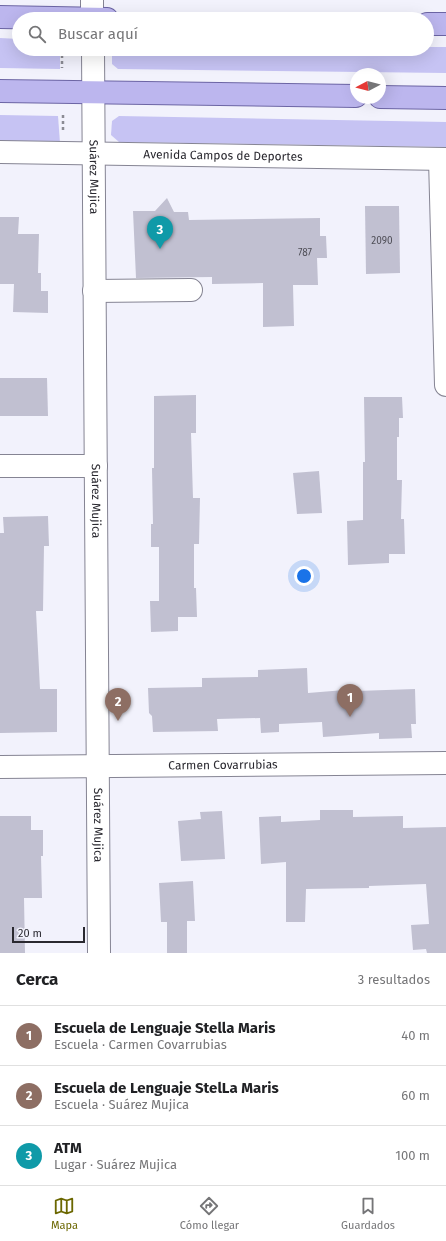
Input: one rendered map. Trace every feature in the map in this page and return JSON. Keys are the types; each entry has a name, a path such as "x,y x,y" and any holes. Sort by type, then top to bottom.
{"main road":[{"path":"0,18 12,18"},
{"path":"434,24 446,24"},
{"path":"0,91 350,96"},
{"path":"386,97 446,98"}],"street":[{"path":"92,0 92,12"},
{"name":"Suárez Mujica","path":"92,56 99,953"},
{"name":"Avenida Campos de Deportes","path":"0,152 443,159"},
{"path":"443,159 446,385"},
{"path":"94,292 191,290"},
{"path":"0,466 96,466"},
{"name":"Carmen Covarrubias","path":"0,767 446,763"}],"shaded area":[{"path":"0,38 12,39 12,56 60,56 60,69 0,68"},
{"path":"434,47 446,47 446,73 386,72 386,68 350,68 350,72 118,69 112,64 112,56 434,56"},
{"path":"0,115 58,116 60,143 0,141"},
{"path":"119,116 446,122 446,147 119,142 111,135 112,121"}],"building":[{"path":"167,198 174,212 188,212 189,220 320,218 320,236 326,236 327,258 317,258 318,285 293,285 294,326 263,327 263,283 212,284 212,277 136,278 133,211 155,211"},
{"path":"365,206 399,206 400,273 366,274"},
{"path":"0,217 19,217 18,234 39,234 38,273 41,273 41,291 48,291 48,313 13,312 14,284 0,284"},
{"path":"0,378 47,378 48,416 0,416"},
{"path":"196,395 196,433 191,433 193,498 200,498 199,544 194,544 194,588 196,588 197,617 178,617 178,631 151,632 150,601 159,601 159,547 151,547 151,524 153,524 152,468 154,468 154,396"},
{"path":"364,397 402,397 403,418 399,418 399,437 397,437 397,480 402,480 401,519 404,519 405,554 389,554 389,563 348,565 347,521 363,520 363,462 365,462"},
{"path":"319,471 322,513 297,514 293,473"},
{"path":"48,516 49,546 44,546 43,611 36,611 40,689 57,689 57,732 0,733 0,533 4,533 3,517"},
{"path":"307,668 308,693 357,689 357,691 415,689 416,724 411,724 412,738 379,739 379,733 323,737 322,722 279,724 279,732 261,733 260,718 217,719 218,731 153,732 152,716 149,713 148,688 202,687 202,678 258,677 258,670"},
{"path":"320,810 353,810 353,817 403,816 403,828 446,827 446,953 427,953 426,949 413,950 411,925 429,924 426,884 369,886 369,888 306,889 305,922 286,922 286,862 261,864 259,817 281,816 281,822 320,820"},
{"path":"222,811 225,859 181,861 178,821 201,819 200,812"},
{"path":"0,816 31,816 31,830 43,830 43,856 41,856 42,898 24,898 25,953 0,953"},
{"path":"193,881 195,921 187,921 187,953 167,953 167,922 161,922 159,883"}],"place":[{"name":"ATM","path":"160,249"},
{"name":"Escuela de Lenguaje Stella Maris","path":"350,717"},
{"name":"Escuela de Lenguaje StelLa Maris","path":"118,721"}]}
